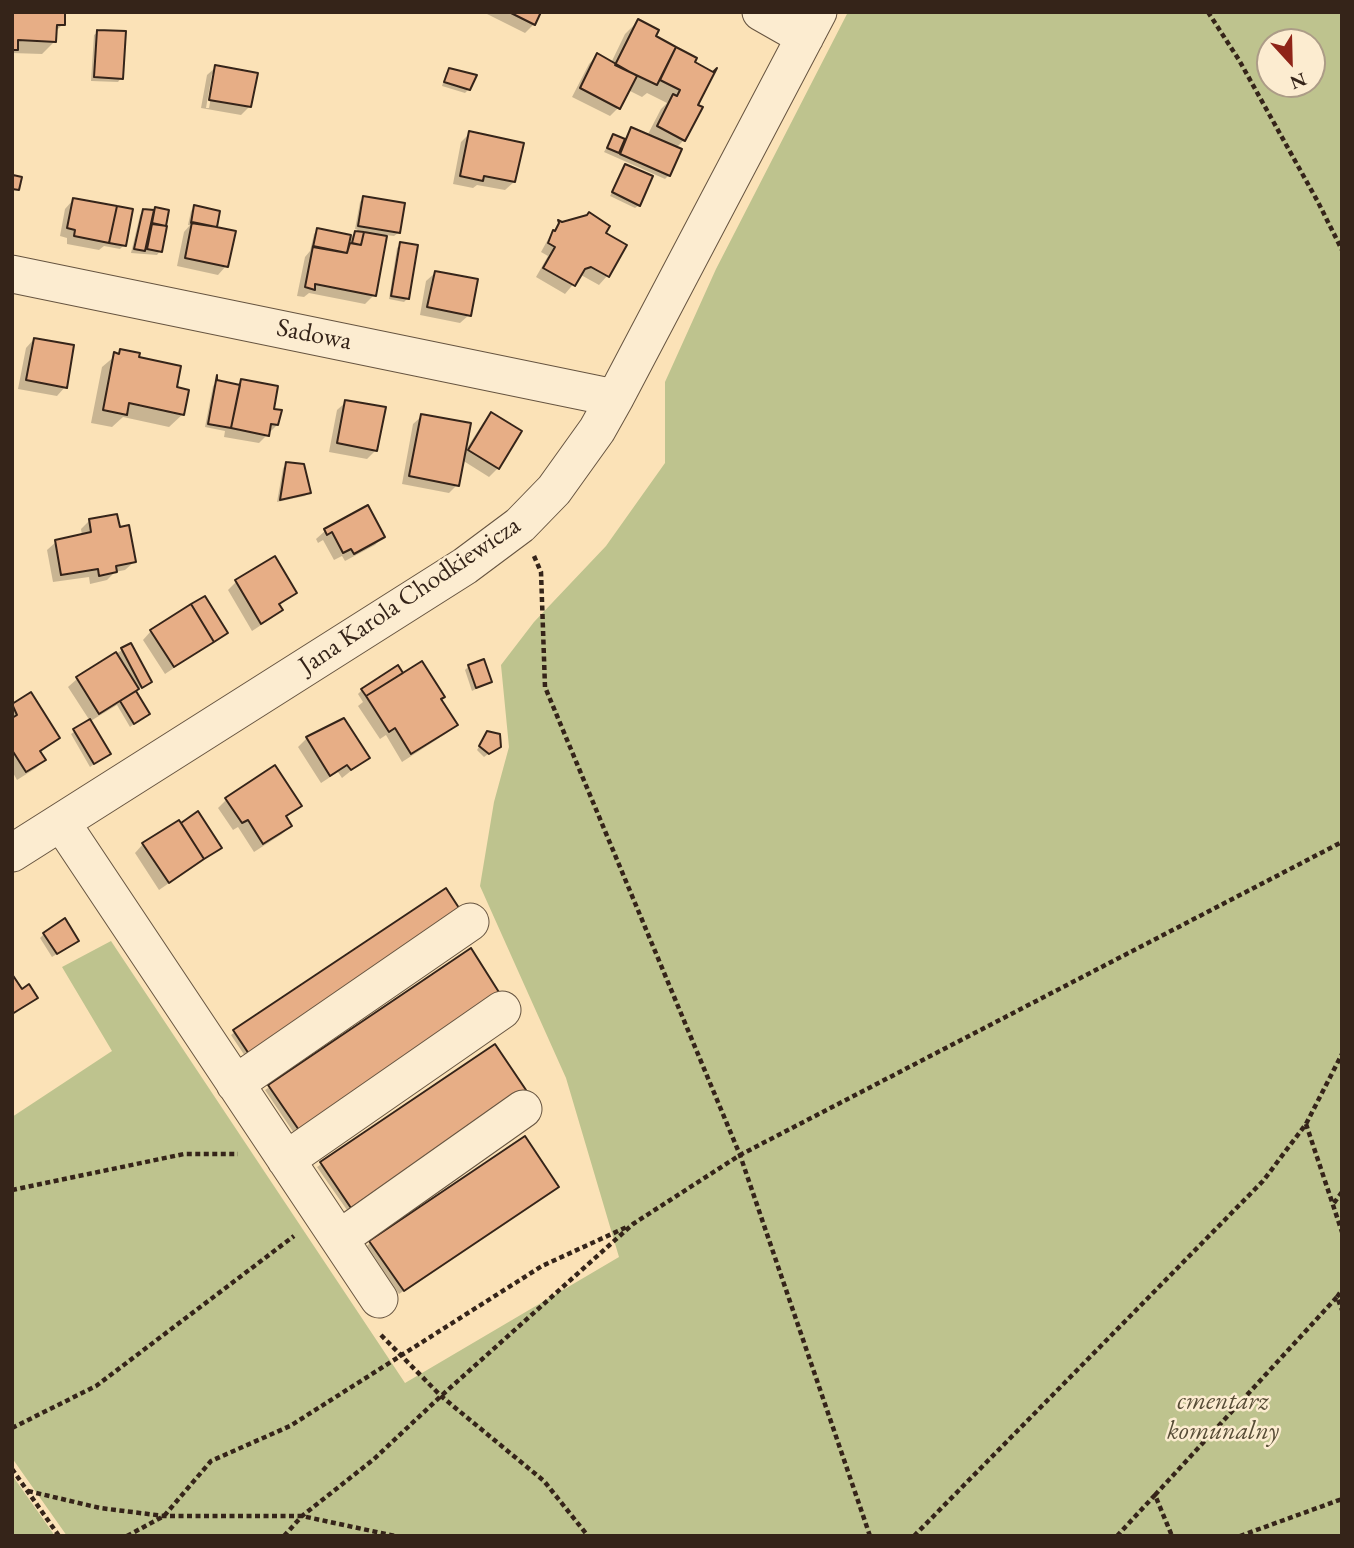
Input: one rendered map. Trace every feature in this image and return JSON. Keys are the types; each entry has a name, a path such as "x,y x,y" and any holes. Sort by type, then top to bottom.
{"street":[{"path":"761,12 811,24"},
{"name":"Jana Karola Chodkiewicza","path":"12,853 465,566 520,525 554,490 597,430 615,398 811,24"},
{"name":"Sadowa","path":"12,274 615,398"},
{"path":"61,822 339,1240 379,1316"},
{"path":"235,1084 470,922"},
{"path":"286,1160 502,1010"},
{"path":"339,1240 523,1110"}],"path":[{"path":"1208,12 1239,60 1342,250"},
{"path":"520,525 541,572 545,687 740,1156 870,1536"},
{"path":"127,1536 164,1516 211,1461 290,1426 542,1266 633,1224 740,1156 1342,842"},
{"path":"914,1536 1263,1181 1306,1124 1342,1054"},
{"path":"1306,1124 1342,1232"},
{"path":"12,1190 184,1154 230,1153 286,1160"},
{"path":"1333,1204 1342,1192"},
{"path":"284,1536 302,1516 374,1459 633,1224"},
{"path":"12,1428 96,1386 295,1234"},
{"path":"1117,1536 1342,1290"},
{"path":"1337,1297 1342,1310"},
{"path":"379,1316 400,1357 441,1396 544,1481 588,1536"},
{"path":"12,1469 59,1536"},
{"path":"28,1491 100,1508 164,1516 302,1516 395,1536"},
{"path":"1155,1495 1172,1536"},
{"path":"1240,1536 1342,1499"}],"green space":[{"name":"cmentarz komunalny","path":"848,12 1342,12 1342,1536 67,1536 12,1458 12,1117 112,1051 62,967 111,941 405,1383 619,1257 566,1078 480,886 494,802 509,747 501,665 534,622 606,546 665,463 665,382 716,269"},
{"path":"12,1475 55,1536 12,1536"}],"building":[{"path":"12,12 65,12 65,25 57,25 56,42 18,40 18,50 12,50"},
{"path":"509,12 541,12 535,25"},
{"path":"638,19 659,30 656,36 676,47 657,85 615,65"},
{"path":"97,30 126,31 123,79 94,77"},
{"path":"676,47 697,58 695,62 713,72 717,68 698,105 703,107 685,141 657,126 673,94 677,96 680,90 660,80"},
{"path":"597,53 637,76 620,109 580,88"},
{"path":"215,65 258,73 251,107 209,100"},
{"path":"449,68 477,75 470,90 444,82"},
{"path":"631,127 682,149 670,176 620,154"},
{"path":"469,131 524,143 515,182 484,176 483,181 460,176"},
{"path":"613,134 625,139 619,153 607,148"},
{"path":"625,164 653,176 640,206 612,192"},
{"path":"13,175 22,177 19,190 12,189"},
{"path":"363,196 405,203 400,233 358,226"},
{"path":"73,198 117,206 109,243 74,236 75,230 67,228"},
{"path":"194,205 220,211 217,227 191,223"},
{"path":"117,206 133,209 126,246 109,243"},
{"path":"155,207 169,210 166,226 152,223"},
{"path":"143,209 154,210 145,251 134,249"},
{"path":"589,212 610,226 606,233 627,245 609,277 591,267 585,269 575,286 543,268 555,247 548,243 559,223 558,220 562,222 587,215"},
{"path":"192,222 236,231 228,267 185,258"},
{"path":"152,224 167,226 162,252 147,249"},
{"path":"317,228 351,235 347,253 313,247"},
{"path":"355,231 364,232 361,245 352,243"},
{"path":"364,232 387,236 376,296 315,284 315,290 305,287 313,246 347,253 350,243 361,245"},
{"path":"400,242 418,245 409,299 391,296"},
{"path":"435,271 478,279 471,316 427,307"},
{"path":"34,338 74,345 67,388 26,380"},
{"path":"120,349 140,353 139,357 181,366 177,387 189,390 184,415 129,403 127,415 103,410 114,352 119,354"},
{"path":"217,375 217,380 240,385 231,428 208,424"},
{"path":"241,379 278,386 274,409 282,410 278,425 271,424 269,436 231,428"},
{"path":"345,400 386,407 377,451 337,443"},
{"path":"491,412 522,431 499,469 468,450"},
{"path":"421,414 471,423 459,486 409,476"},
{"path":"286,462 304,464 311,493 280,500"},
{"path":"368,505 385,537 354,554 351,549 343,553 332,532 327,535 324,529"},
{"path":"117,514 120,527 129,525 136,562 116,566 117,572 99,576 98,569 61,575 55,540 91,532 89,519"},
{"path":"275,556 297,593 279,604 283,610 261,624 235,580"},
{"path":"205,596 228,633 214,642 191,604"},
{"path":"191,604 214,642 174,667 150,630"},
{"path":"131,643 152,682 142,688 121,648"},
{"path":"116,652 139,689 99,714 76,677"},
{"path":"484,659 492,682 476,688 468,665"},
{"path":"422,661 445,697 441,699 458,725 411,754 395,728 389,732 366,696"},
{"path":"398,665 403,673 366,696 361,689"},
{"path":"136,691 150,714 134,724 120,701"},
{"path":"31,692 60,738 40,751 46,760 26,772 12,750 12,718 17,715 12,704"},
{"path":"344,718 370,758 351,770 347,765 330,776 306,737"},
{"path":"90,719 111,754 94,764 73,729"},
{"path":"487,731 500,734 501,747 489,754 479,746"},
{"path":"275,765 302,806 286,816 292,826 263,844 248,820 242,823 225,798"},
{"path":"198,811 222,848 204,859 181,823"},
{"path":"179,820 204,859 169,883 142,843"},
{"path":"446,888 461,911 249,1054 233,1030"},
{"path":"65,918 79,941 57,954 43,933"},
{"path":"471,948 502,997 301,1133 268,1085"},
{"path":"12,974 22,989 29,984 38,998 12,1014"},
{"path":"495,1044 526,1090 351,1208 320,1162"},
{"path":"525,1136 559,1187 404,1291 369,1241"}]}
